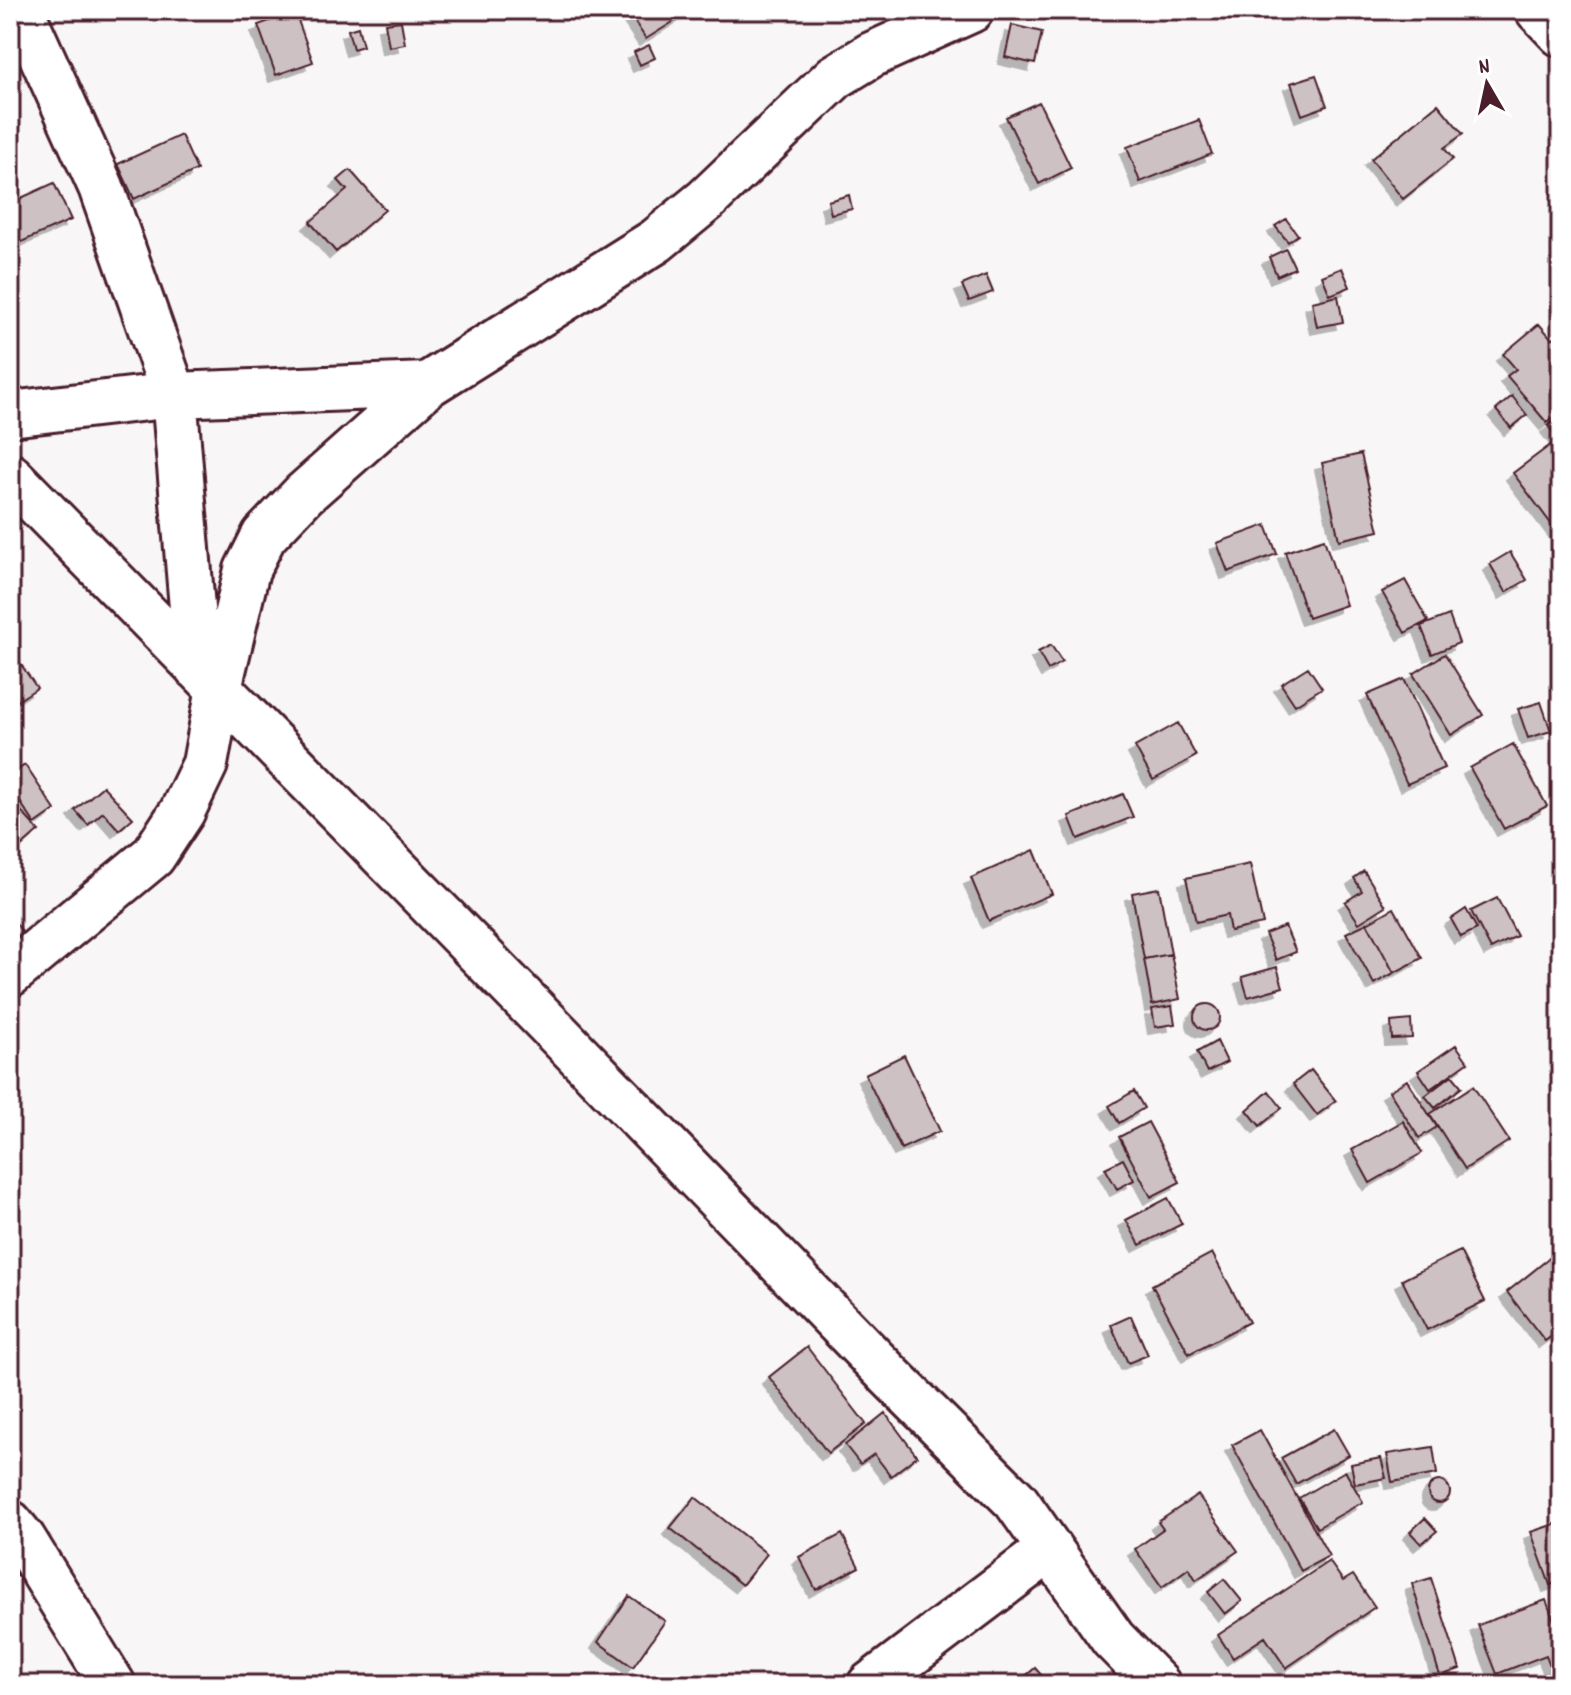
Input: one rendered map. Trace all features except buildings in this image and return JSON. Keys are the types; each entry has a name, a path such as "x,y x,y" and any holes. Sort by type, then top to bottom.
{"street":[{"path":"10,974 153,856 182,812 205,764 208,677 174,395 101,187 21,10"},
{"path":"208,677 247,570 264,536 304,494 427,385 656,241 706,200 835,77 871,55 971,10"},
{"path":"1538,10 1561,34"},
{"path":"10,414 174,395 427,385"},
{"path":"10,476 1016,1501 1113,1639 1158,1685"},
{"path":"10,1523 113,1685"},
{"path":"870,1685 1050,1549"}]}
